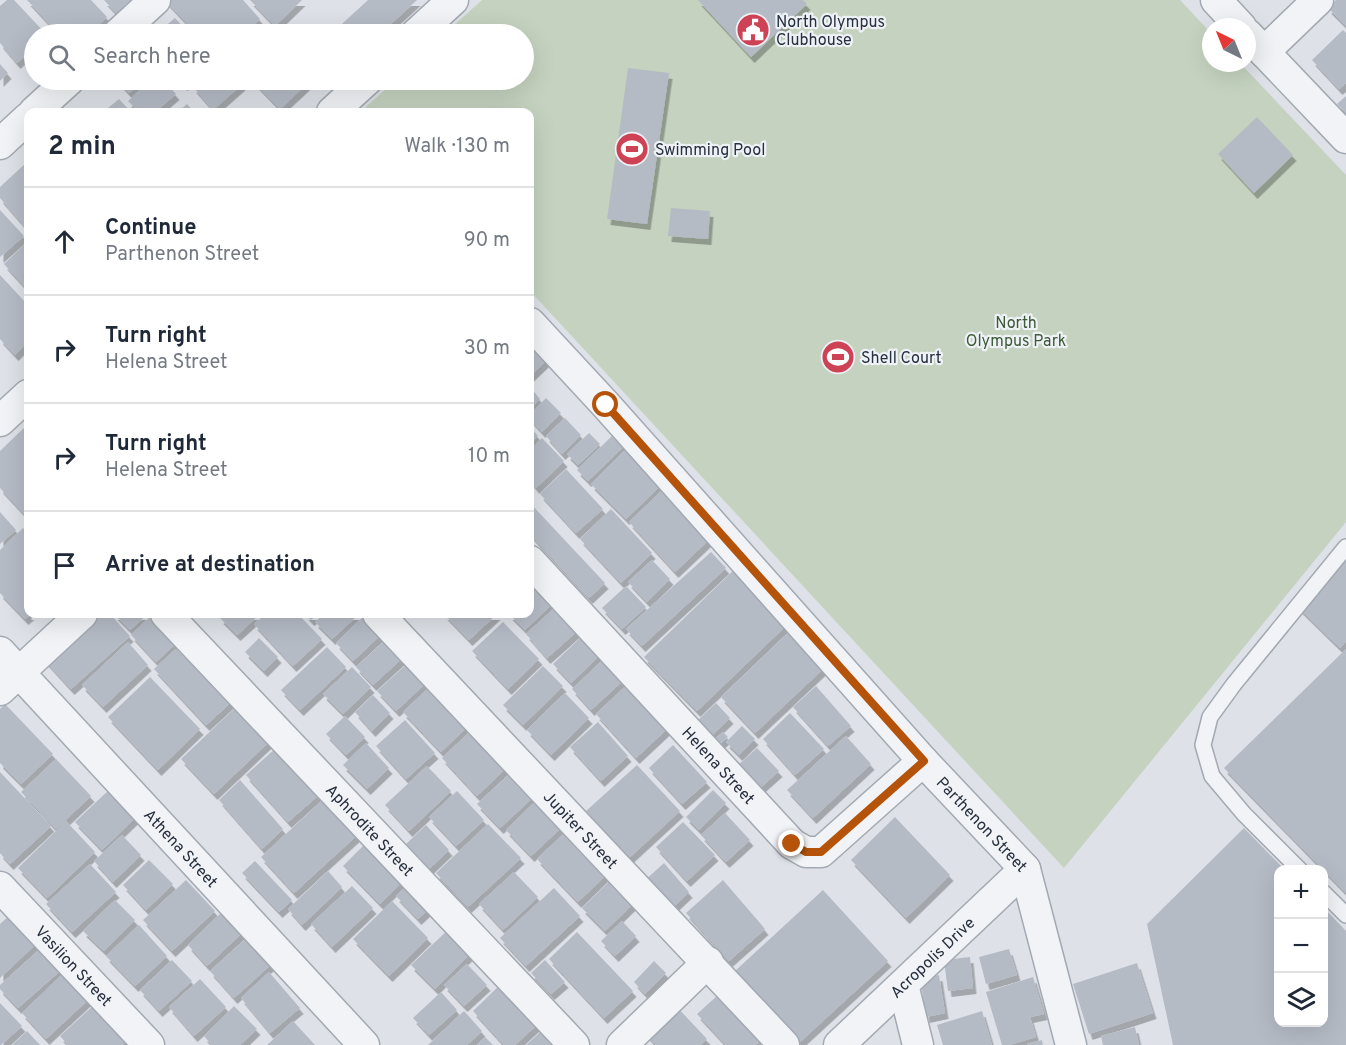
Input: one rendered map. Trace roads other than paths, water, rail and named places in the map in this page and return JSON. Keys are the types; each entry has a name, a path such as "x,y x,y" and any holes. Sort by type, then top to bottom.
{"street":[{"path":"129,24 154,0"},
{"path":"427,24 453,0"},
{"path":"1216,0 1233,18"},
{"path":"1256,42 1318,0"},
{"path":"1256,44 1346,138"},
{"path":"38,108 58,90"},
{"path":"339,108 358,90"},
{"path":"0,144 24,122"},
{"name":"Parthenon Street","path":"534,327 924,761 1025,869 1071,1045"},
{"path":"0,421 24,399"},
{"name":"Helena Street","path":"534,565 792,844 806,852 821,852 924,761"},
{"path":"6,671 77,618"},
{"name":"Aphrodite Street","path":"170,618 574,1045"},
{"name":"Jupiter Street","path":"382,618 784,1045"},
{"name":"Athena Street","path":"6,671 364,1045"},
{"name":"Acropolis Drive","path":"839,1045 1025,869"},
{"name":"Vasilion Street","path":"0,887 149,1045"},
{"path":"622,1045 708,962"},
{"path":"903,986 918,1045"}],"lane":[{"path":"1295,865 1244,813 1212,776 1203,745 1210,717 1228,692 1346,547"},
{"path":"1328,898 1346,915"}],"place":[{"name":"North Olympus Clubhouse","path":"753,30"},
{"name":"Swimming Pool","path":"632,149"},
{"name":"Shell Court","path":"838,357"}],"park label":[{"name":"North Olympus Park","path":"1016,331"}]}
